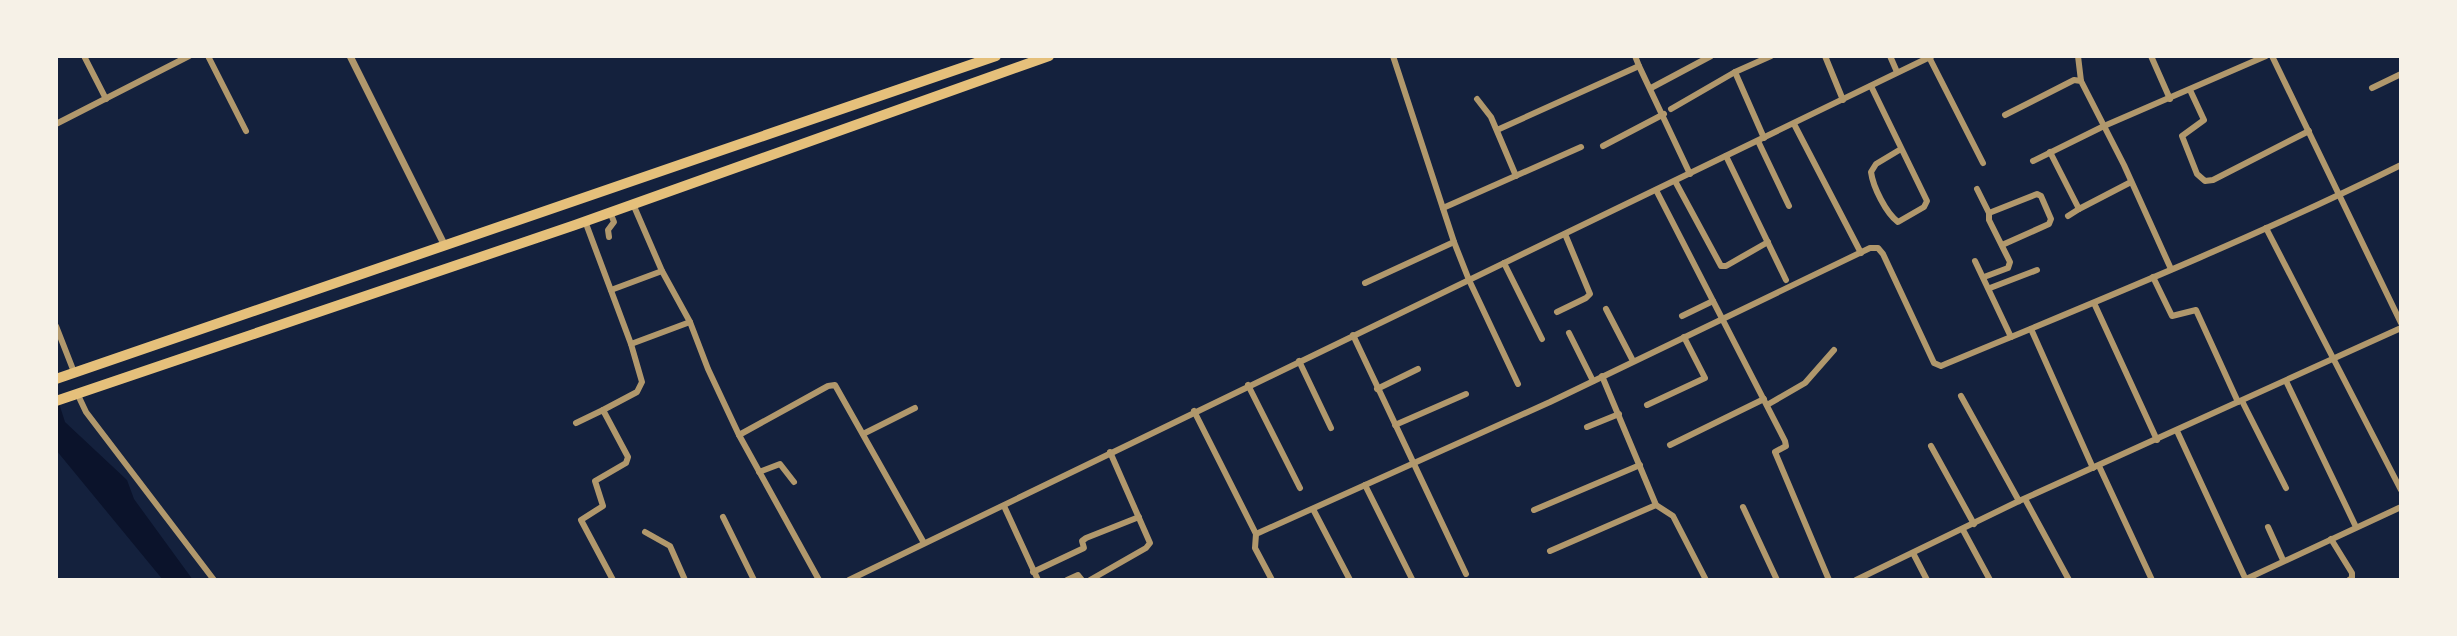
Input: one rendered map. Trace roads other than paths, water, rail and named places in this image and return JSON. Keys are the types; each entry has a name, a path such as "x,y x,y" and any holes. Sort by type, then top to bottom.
{"highway":[{"path":"65,376 996,56"},
{"path":"56,401 585,221 1049,56"}],"street":[{"path":"84,56 106,99"},
{"path":"56,124 189,56"},
{"path":"208,56 246,131"},
{"path":"350,56 444,244"},
{"path":"1393,56 1454,242 1518,384"},
{"path":"1635,56 1690,174"},
{"path":"1651,88 1711,56"},
{"path":"1671,109 1735,72 1771,56"},
{"path":"1825,56 1843,100"},
{"path":"1890,56 1897,72"},
{"path":"2078,56 2081,81 2171,269"},
{"path":"2151,56 2170,99"},
{"path":"2033,161 2104,126 2266,56"},
{"path":"1861,579 2022,500 2334,359 2401,325 2272,56"},
{"path":"849,580 1931,57 1983,163"},
{"path":"1497,130 1639,66"},
{"path":"1735,72 1789,206"},
{"path":"2372,88 2401,74"},
{"path":"2005,115 2074,80 2081,81"},
{"path":"1871,86 1927,201 1924,207 1898,222 1885,205 1871,172 1876,164 1901,149"},
{"path":"2190,90 2204,120 2182,136 2197,174 2205,181 2213,180 2309,131"},
{"path":"1477,99 1491,117 1516,176"},
{"path":"1603,146 1664,114"},
{"path":"1794,124 1861,253"},
{"path":"1443,208 1581,147"},
{"path":"2050,152 2079,209"},
{"path":"1726,156 1786,280"},
{"path":"1256,534 1593,381 1874,248 1881,250 1936,366 2094,303 2401,165"},
{"path":"1675,181 1721,266 1768,242"},
{"path":"2068,216 2131,182"},
{"path":"1977,189 2009,259 2009,266 1984,277"},
{"path":"1656,190 1787,444 1775,452 1829,580"},
{"path":"1989,213 2037,194 2041,196 2051,219 2049,224 2002,245"},
{"path":"633,204 662,271 690,322 739,435 819,580"},
{"path":"609,237 608,230 614,223 610,212"},
{"path":"576,423 630,397 641,387 631,344 585,221"},
{"path":"2266,228 2401,490"},
{"path":"1557,312 1590,294 1565,234"},
{"path":"1365,283 1454,242"},
{"path":"1975,261 2011,337"},
{"path":"1504,263 1542,339"},
{"path":"1990,288 2037,270"},
{"path":"611,290 662,271"},
{"path":"2153,277 2172,316 2196,310 2286,488"},
{"path":"1682,316 1713,301"},
{"path":"2094,303 2157,440"},
{"path":"1606,309 1633,361"},
{"path":"631,344 690,322"},
{"path":"56,326 65,376"},
{"path":"2031,329 2152,580"},
{"path":"1569,333 1593,381"},
{"path":"1353,335 1466,574"},
{"path":"1647,405 1705,378 1684,337"},
{"path":"1670,445 1805,383 1834,350"},
{"path":"1299,361 1331,428"},
{"path":"1377,389 1418,369"},
{"path":"1602,376 1656,505 1673,516 1706,580"},
{"path":"2286,381 2356,527"},
{"path":"739,435 835,385 924,543"},
{"path":"1248,385 1300,488"},
{"path":"75,394 214,580"},
{"path":"1395,425 1466,394"},
{"path":"1961,396 2069,580"},
{"path":"863,434 915,408"},
{"path":"603,410 629,460 595,481 603,506 581,520 613,580"},
{"path":"1194,411 1256,534 1255,548 1270,579"},
{"path":"1587,427 1619,414"},
{"path":"2177,431 2245,580 2401,507"},
{"path":"1931,446 1974,524"},
{"path":"1090,580 1150,543 1110,452"},
{"path":"759,472 780,464 794,482"},
{"path":"1534,510 1640,465"},
{"path":"1365,485 1412,579"},
{"path":"1550,551 1656,505"},
{"path":"1004,506 1038,580"},
{"path":"1743,507 1777,580"},
{"path":"1313,509 1350,580"},
{"path":"723,517 754,580"},
{"path":"1033,572 1084,548 1082,541 1086,538 1139,517"},
{"path":"2268,527 2283,560"},
{"path":"1963,530 1990,580"},
{"path":"645,532 666,542 685,580"},
{"path":"2331,539 2352,573 2349,580"},
{"path":"1913,553 1927,580"},
{"path":"1067,580 1078,575 1082,580"}],"water":[{"path":"56,394 65,422 127,480 134,499 193,580 163,580 56,450"}]}
